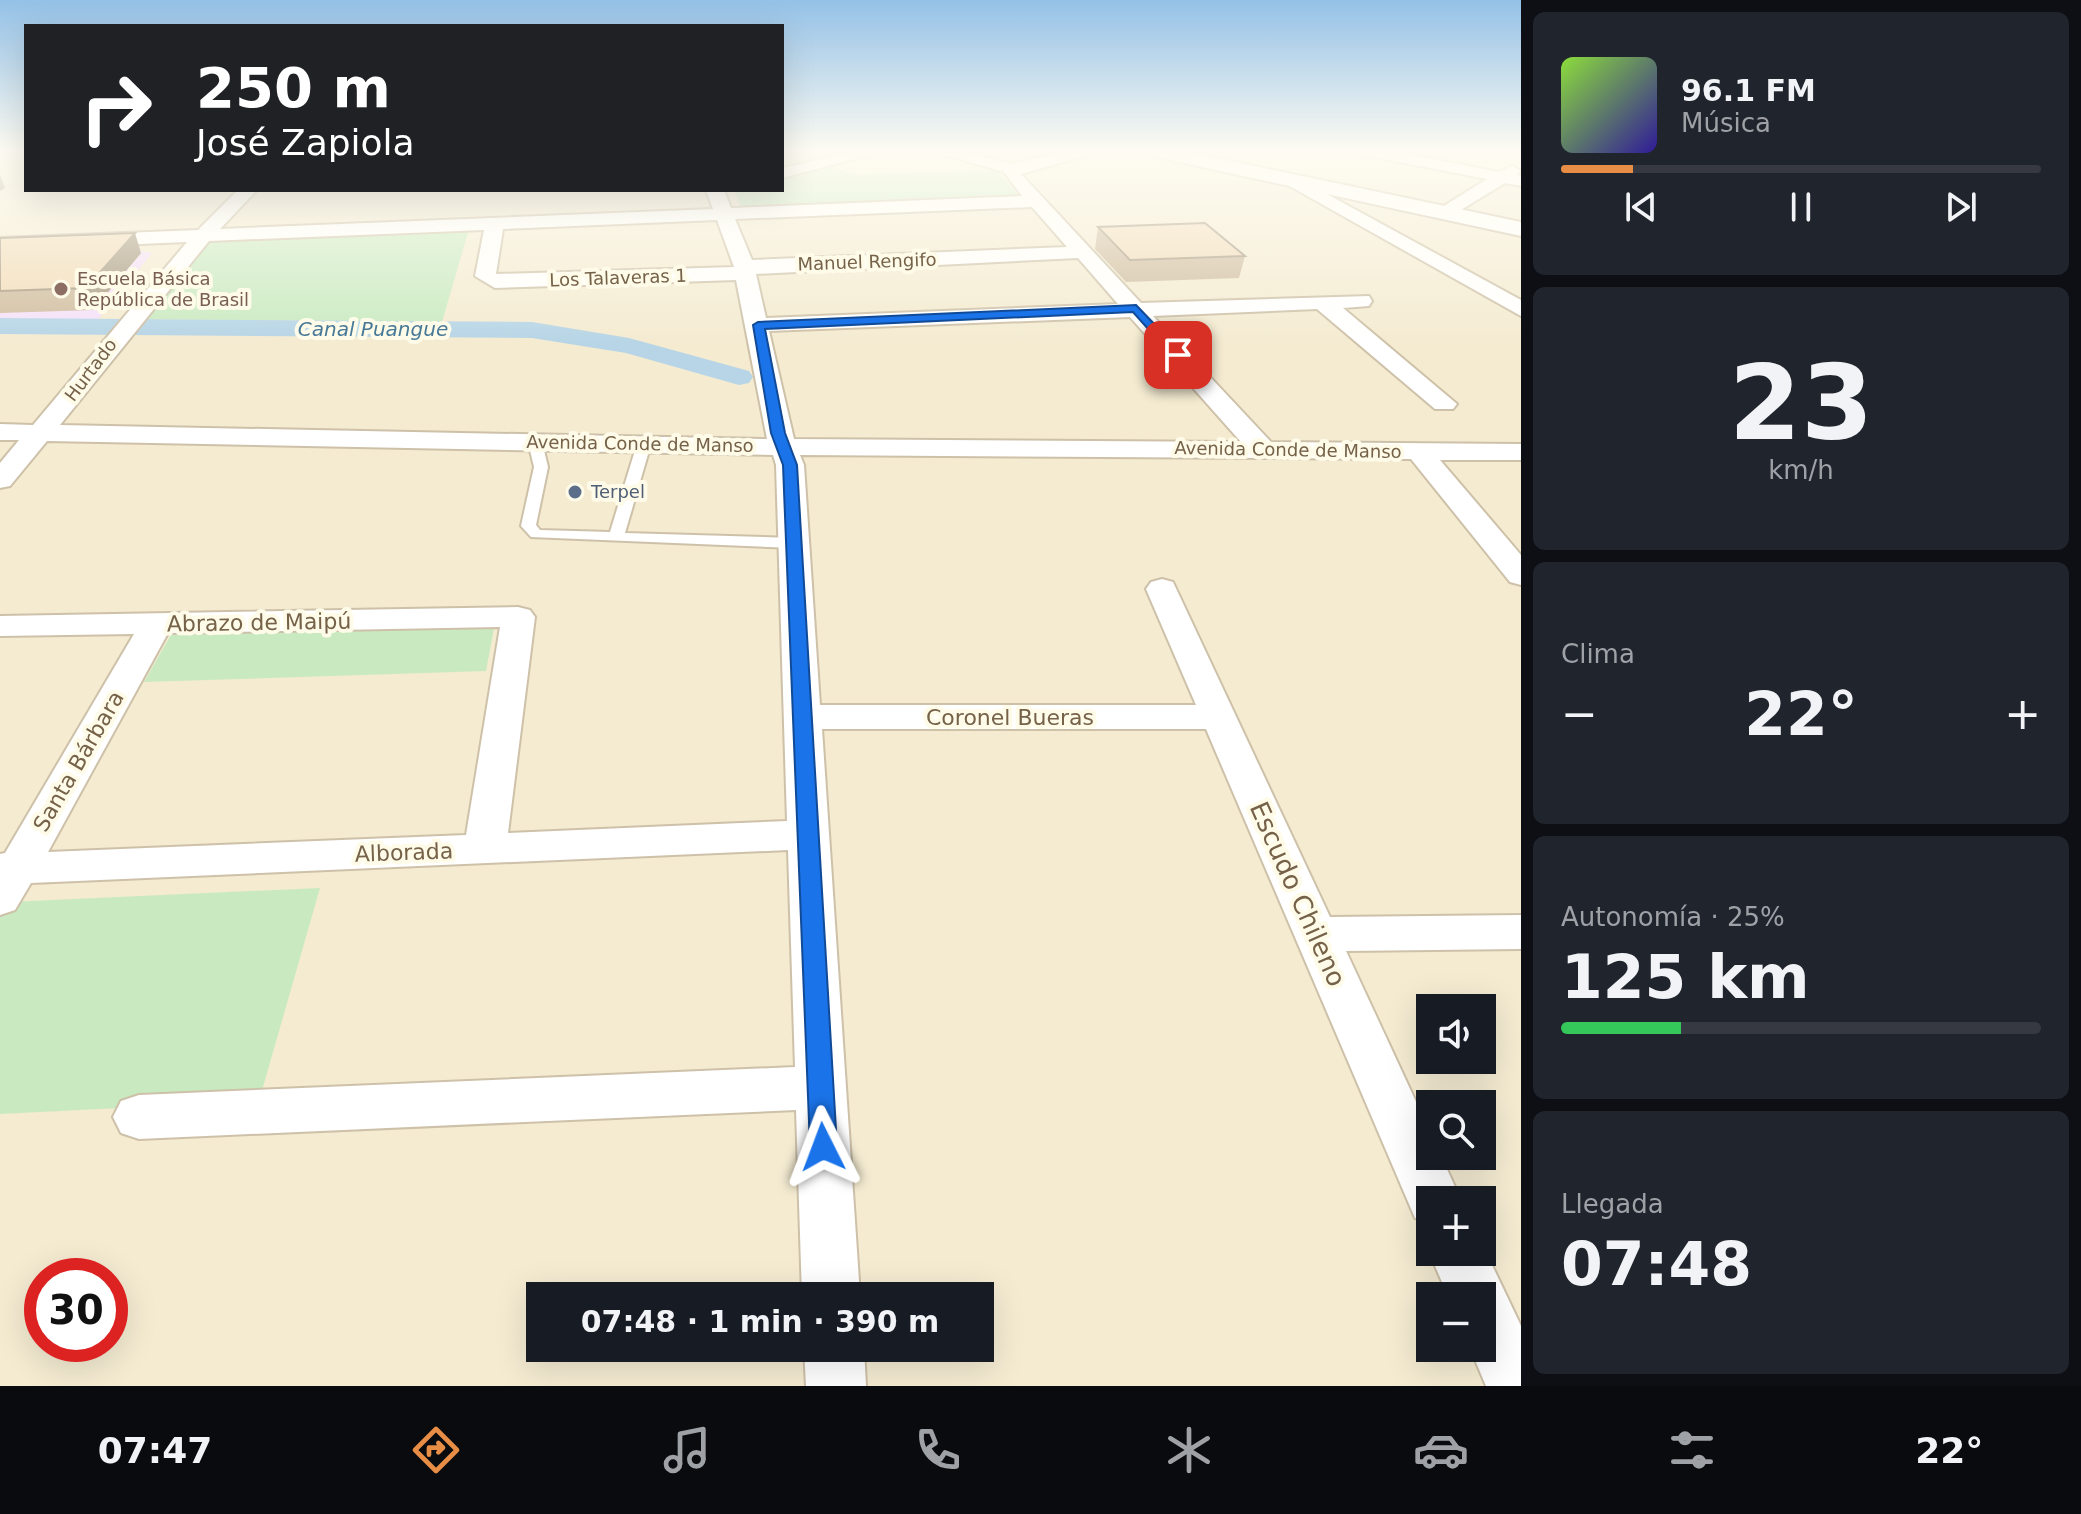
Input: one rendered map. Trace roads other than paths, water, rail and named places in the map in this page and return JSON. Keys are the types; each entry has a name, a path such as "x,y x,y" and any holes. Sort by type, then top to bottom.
{"street":[{"name":"Hurtado","path":"0,480 132,317 223,215"},
{"path":"723,215 745,270 781,447 790,465 830,1282"},
{"path":"0,244 730,215"},
{"path":"1052,215 1262,449"},
{"path":"1354,215 1521,309"},
{"path":"1454,215 1521,229"},
{"name":"Los Talaveras 1","path":"494,225 485,276 490,281 745,270"},
{"name":"Manuel Rengifo","path":"745,270 1086,252"},
{"path":"758,325 1361,301"},
{"path":"1322,302 1444,404"},
{"name":"Avenida Conde de Manso","path":"0,432 781,447 1521,452"},
{"path":"1418,451 1521,575"},
{"name":"Escudo Chileno","path":"1162,589 1428,1186"},
{"name":"Abrazo de Maipú","path":"0,626 518,617 485,848"},
{"name":"Santa Bárbara","path":"6,878 157,623"},
{"name":"Coronel Bueras","path":"802,717 1219,717"},
{"name":"Alborada","path":"6,878 485,848 807,835"},
{"path":"1315,934 1521,932"},
{"path":"139,1117 820,1087"},
{"path":"1496,1339 1517,1386"},
{"path":"835,1362 836,1386"}],"lane":[{"path":"535,442 541,467 529,522 530,531 545,535 794,543"},
{"path":"616,537 644,444"}],"waterway":[{"name":"Canal Puangue","path":"0,326 532,330 629,346 739,377"}],"place":[{"name":"Escuela Básica República de Brasil","path":"61,289"},
{"name":"Terpel","path":"575,492"}]}
